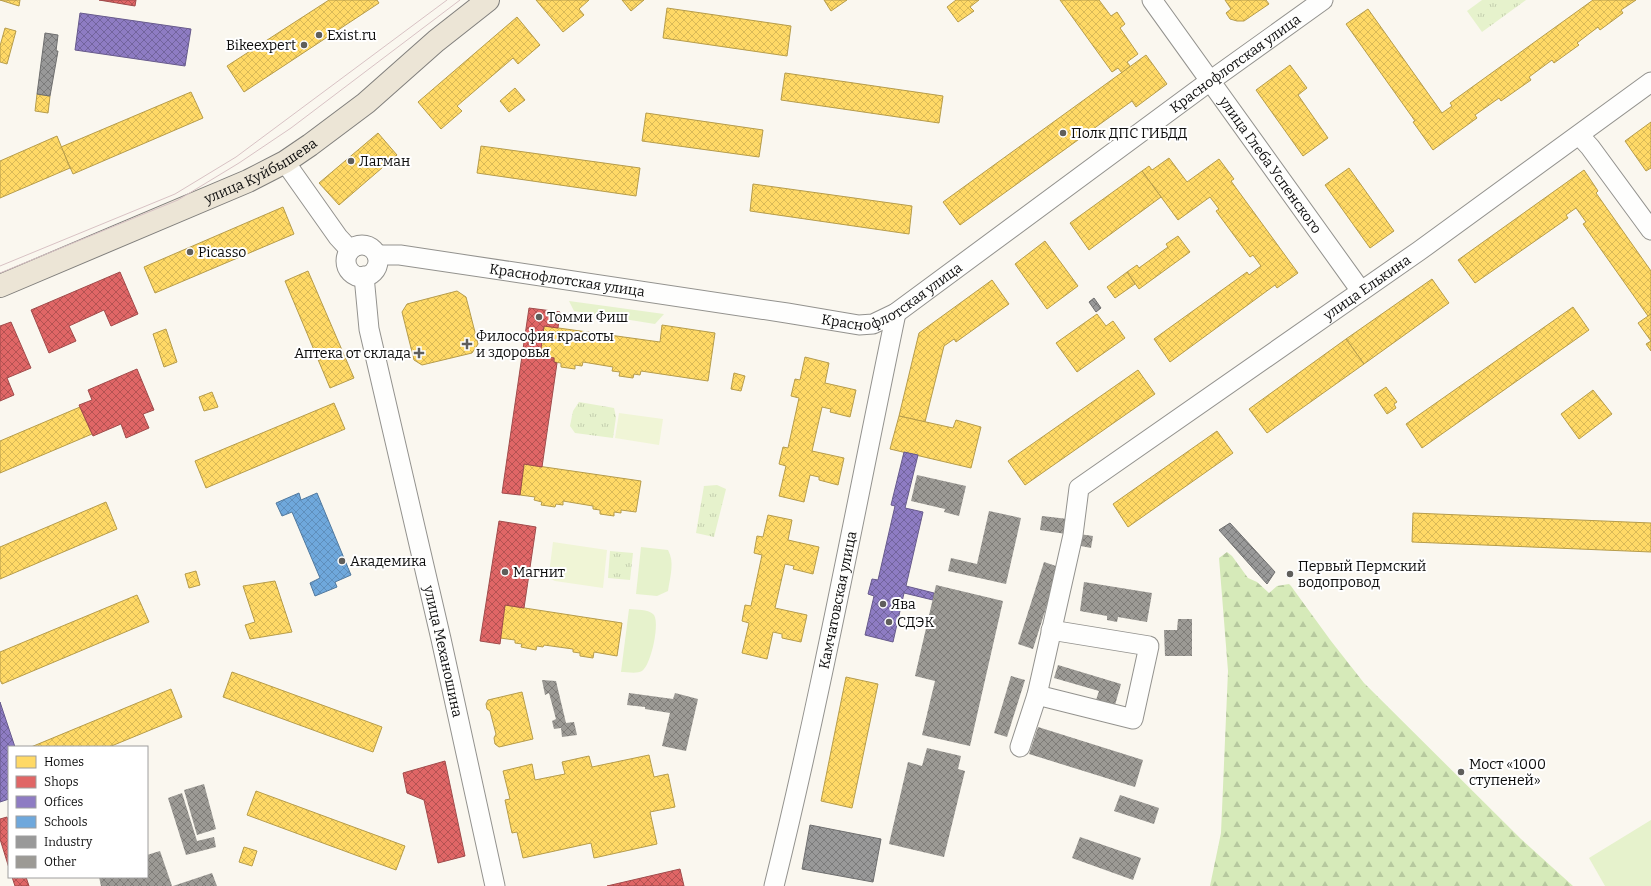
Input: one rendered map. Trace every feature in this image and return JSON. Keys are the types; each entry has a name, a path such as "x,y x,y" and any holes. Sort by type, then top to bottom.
{"main road":[{"name":"улица Куйбышева","path":"0,286 248,181 285,162 310,146 366,102 436,41 488,0"}],"street":[{"name":"улица Глеба Успенского","path":"1152,0 1361,292"},
{"name":"Краснофлотская улица","path":"377,256 400,255 859,325 873,324 896,313 1210,81 1323,0"},
{"name":"улица Елькина","path":"1051,630 1072,535 1079,488 1361,292 1580,135 1651,82"},
{"path":"1580,135 1651,230"},
{"path":"285,162 338,238 350,250"},
{"path":"359,245 370,247 377,256 377,266 370,274 364,276 359,276 350,270 346,260 350,250 359,245"},
{"name":"улица Механошина","path":"364,276 369,329 442,645 495,886"},
{"name":"Камчатовская улица","path":"774,886 794,806 828,651 896,313"},
{"path":"1020,747 1038,695 1051,630 1149,646 1133,719 1038,695"}],"green space":[{"path":"1482,0 1526,0 1482,32 1467,11"},
{"path":"569,301 664,314 655,324 574,311"},
{"path":"579,402 614,408 616,417 613,438 575,433 570,426 573,411"},
{"path":"619,413 663,419 659,445 615,438"},
{"path":"717,485 726,489 714,537 696,533 704,486"},
{"path":"553,542 607,550 603,588 555,581 551,579 549,574"},
{"path":"641,547 668,550 672,565 668,591 657,596 636,594"},
{"path":"610,551 633,553 630,580 608,578"},
{"path":"1227,552 1232,556 1248,578 1257,582 1269,593 1277,586 1289,584 1364,683 1521,839 1573,886 1210,886 1221,833 1228,671 1219,558"},
{"path":"629,609 651,612 655,618 656,625 654,643 649,661 642,671 632,673 621,672"},
{"path":"1651,820 1651,886 1605,886 1589,858"}],"building: Homes":[{"path":"0,0 20,0 19,6"},
{"path":"329,0 377,0 379,3 244,92 227,66"},
{"path":"536,0 589,0 579,9 584,15 563,32"},
{"path":"622,0 644,0 631,11"},
{"path":"824,0 847,0 831,11"},
{"path":"956,0 979,0 970,7 974,11 958,22 947,7"},
{"path":"1060,0 1099,0 1111,16 1117,12 1125,24 1120,28 1138,54 1127,62 1130,66 1122,73 1118,68 1112,72"},
{"path":"1225,0 1266,0 1269,4 1244,21 1237,21 1230,19 1226,13 1231,9"},
{"path":"1593,0 1636,0 1621,10 1623,13 1600,30 1598,27 1577,43 1579,45 1554,63 1552,60 1529,77 1531,80 1501,101 1499,98 1475,115 1477,118 1433,150 1413,122 1415,121 1346,24 1368,9 1442,113 1452,106 1450,103"},
{"path":"667,8 791,26 787,56 663,38"},
{"path":"517,17 540,45 518,64 513,58 457,106 462,111 441,129 418,102"},
{"path":"5,28 16,31 7,64 0,62 0,46"},
{"path":"1146,55 1167,84 1136,107 1132,101 960,225 943,202"},
{"path":"1290,65 1307,88 1298,95 1328,138 1303,156 1256,90"},
{"path":"785,73 943,96 939,123 781,100"},
{"path":"515,88 525,100 509,112 500,101"},
{"path":"191,92 203,118 73,174 61,147"},
{"path":"37,94 50,96 48,113 35,111"},
{"path":"646,113 763,130 759,157 642,141"},
{"path":"1651,122 1651,168 1646,171 1625,141"},
{"path":"378,133 397,155 339,205 319,183"},
{"path":"57,136 70,168 0,198 0,161"},
{"path":"481,146 640,168 636,196 477,173"},
{"path":"1169,158 1187,182 1219,159 1234,179 1231,181 1298,273 1277,288 1275,285 1170,362 1154,339 1247,272 1249,275 1261,266 1253,255 1250,257 1216,211 1219,209 1210,197 1178,220 1142,171 1149,166 1152,170"},
{"path":"1349,168 1394,231 1370,248 1325,185"},
{"path":"1584,170 1598,191 1596,193 1651,271 1651,314 1648,316 1583,224 1586,222 1576,208 1566,215 1568,218 1475,283 1458,260"},
{"path":"1142,171 1161,197 1089,250 1070,223"},
{"path":"753,184 912,206 909,234 750,211"},
{"path":"283,207 294,234 155,293 144,267"},
{"path":"1178,236 1190,252 1139,289 1127,272 1137,265 1139,268 1168,247 1166,244"},
{"path":"1045,241 1078,286 1047,309 1015,264"},
{"path":"308,271 354,378 330,388 285,281"},
{"path":"1127,272 1135,284 1115,298 1107,287"},
{"path":"1432,279 1449,303 1364,364 1346,339"},
{"path":"992,280 1009,304 956,342 954,339 944,346 925,422 899,416 919,333"},
{"path":"457,291 466,297 478,344 472,353 422,365 414,360 402,312 407,304"},
{"path":"1573,307 1589,330 1422,448 1406,424"},
{"path":"1097,314 1106,326 1113,321 1125,338 1077,372 1056,343"},
{"path":"1651,314 1651,341 1638,323"},
{"path":"662,325 715,333 708,381 641,371 640,375 634,374 633,378 619,376 620,372 612,371 613,367 583,362 582,366 575,365 575,369 561,367 561,363 554,362 554,358 540,356 544,326 660,342"},
{"path":"166,329 177,362 164,367 153,334"},
{"path":"1346,339 1364,364 1267,433 1249,409"},
{"path":"1651,341 1651,351 1646,344"},
{"path":"805,357 829,363 825,383 856,390 850,417 830,412 831,409 822,407 812,451 844,458 838,485 819,480 819,477 810,475 804,502 779,496 786,466 779,464 783,447 788,448 799,398 791,396 795,379 800,380"},
{"path":"1138,370 1155,394 1025,485 1008,461"},
{"path":"734,373 745,376 741,391 731,389"},
{"path":"1386,387 1397,402 1394,404 1396,408 1387,414 1374,395"},
{"path":"1593,390 1612,414 1579,439 1561,414"},
{"path":"212,392 218,407 204,411 199,397"},
{"path":"334,403 345,429 206,488 195,461"},
{"path":"80,407 92,434 0,473 0,441"},
{"path":"899,416 953,428 956,420 981,427 971,468 890,449"},
{"path":"1217,431 1233,453 1128,527 1113,504"},
{"path":"524,464 641,481 636,512 621,510 621,513 614,512 614,516 600,514 600,510 593,509 593,506 563,501 563,505 556,504 555,507 541,505 542,502 534,500 535,497 520,495"},
{"path":"106,502 117,529 0,579 0,547"},
{"path":"1413,513 1651,523 1651,552 1412,542"},
{"path":"768,515 792,520 788,540 819,547 813,574 793,569 794,566 785,564 775,608 807,615 801,642 782,638 782,634 773,632 767,659 742,653 749,623 742,621 745,605 751,606 762,555 754,553 757,536 763,537"},
{"path":"196,571 200,585 189,588 185,574"},
{"path":"275,581 292,632 250,639 245,625 255,622 243,586"},
{"path":"137,595 149,622 2,684 0,680 0,652"},
{"path":"505,605 622,623 617,656 594,652 593,658 580,656 580,653 573,652 573,649 544,645 543,647 537,646 536,650 521,647 522,644 515,643 515,640 500,638"},
{"path":"232,672 382,727 373,752 223,697"},
{"path":"846,677 878,684 852,808 821,801"},
{"path":"171,689 182,717 111,746 33,746"},
{"path":"522,692 533,739 499,747 495,744 494,738 496,734 490,711 487,709 486,704 488,700"},
{"path":"649,755 654,777 668,774 675,807 650,812 657,844 594,858 591,843 523,858 517,832 512,833 505,800 510,799 503,771 532,764 535,780 565,774 562,762 589,756 592,767"},
{"path":"256,791 405,846 396,870 247,815"},
{"path":"244,847 257,851 252,866 239,862"}],"building: Shops":[{"path":"99,0 136,0 135,6"},
{"path":"120,272 138,314 111,326 104,310 69,326 76,341 49,353 31,310"},
{"path":"529,308 560,312 558,328 544,326 540,356 554,358 554,362 557,363 542,467 524,464 520,495 502,493"},
{"path":"11,322 31,368 7,378 14,395 0,401 0,326"},
{"path":"137,369 154,410 143,414 149,428 126,438 121,424 93,436 79,405 92,400 88,390"},
{"path":"499,521 536,527 524,608 505,605 500,644 480,641"},
{"path":"445,761 465,856 438,863 424,800 407,793 403,773"},
{"path":"7,817 8,820 8,865 0,839 0,819"},
{"path":"680,869 684,886 607,886"},
{"path":"12,878 26,878 29,886 15,886"}],"building: Offices":[{"path":"80,13 191,29 185,66 75,50"},
{"path":"904,452 918,455 905,508 923,512 906,586 934,593 933,600 904,593 893,642 865,635 874,596 868,594 872,579 878,580 895,506 891,505"},
{"path":"0,702 15,746 8,746 8,799 0,802"}],"building: Schools":[{"path":"299,493 301,500 317,493 351,575 335,582 337,587 315,596 310,583 320,578 292,512 282,516 276,503"}],"building: Industry":[{"path":"45,33 58,35 56,51 58,51 50,96 37,94"},
{"path":"1094,298 1101,308 1096,312 1089,302"},
{"path":"1230,523 1275,572 1267,584 1219,530"},
{"path":"810,825 881,839 873,882 802,869"}],"building: Other":[{"path":"917,475 966,486 959,516 944,512 945,509 911,501"},
{"path":"989,511 1021,518 1006,584 948,571 951,558 977,564"},
{"path":"1042,516 1068,519 1066,534 1040,530"},
{"path":"1079,534 1093,536 1091,548 1076,545"},
{"path":"1044,562 1059,567 1033,649 1018,644"},
{"path":"1084,582 1152,593 1147,622 1118,617 1117,622 1107,620 1107,616 1080,611"},
{"path":"936,585 1003,601 970,746 922,735 935,681 915,676"},
{"path":"1178,619 1192,619 1192,656 1165,656 1164,630 1177,630"},
{"path":"1058,665 1121,684 1115,705 1096,700 1099,691 1054,678"},
{"path":"1011,676 1025,680 1007,737 994,733"},
{"path":"542,680 556,681 566,723 574,722 577,735 562,737 561,728 554,729 552,721 556,719 549,693 545,695"},
{"path":"629,693 673,699 675,693 698,699 686,751 662,746 670,713 645,709 645,707 627,705"},
{"path":"1038,727 1143,760 1135,787 1029,754"},
{"path":"927,748 961,756 958,769 965,771 944,857 889,844 908,762 922,766"},
{"path":"204,784 216,829 197,835 184,790"},
{"path":"182,793 197,841 214,837 216,847 186,855 168,798"},
{"path":"1120,795 1159,808 1154,824 1114,811"},
{"path":"1080,837 1141,858 1133,880 1072,858"},
{"path":"160,851 172,886 101,886 99,878 148,878 148,855"},
{"path":"212,873 217,886 173,886"}],"tram line":[{"path":"0,266 175,194 236,157 447,0"},
{"path":"0,273 178,200 239,163 291,128 460,0"}],"place":[{"name":"Exist.ru","path":"319,35"},
{"name":"Bikeexpert","path":"304,45"},
{"name":"Полк ДПС ГИБДД","path":"1063,133"},
{"name":"Лагман","path":"351,161"},
{"name":"Picasso","path":"190,252"},
{"name":"Томми Фиш","path":"539,317"},
{"name":"Философия красоты и здоровья","path":"467,344"},
{"name":"Аптека от склада","path":"419,353"},
{"name":"Академика","path":"342,561"},
{"name":"Магнит","path":"505,572"},
{"name":"Первый Пермский водопровод","path":"1290,574"},
{"name":"Ява","path":"883,604"},
{"name":"СДЭК","path":"889,622"},
{"name":"Мост «1000 ступеней»","path":"1461,772"}]}
